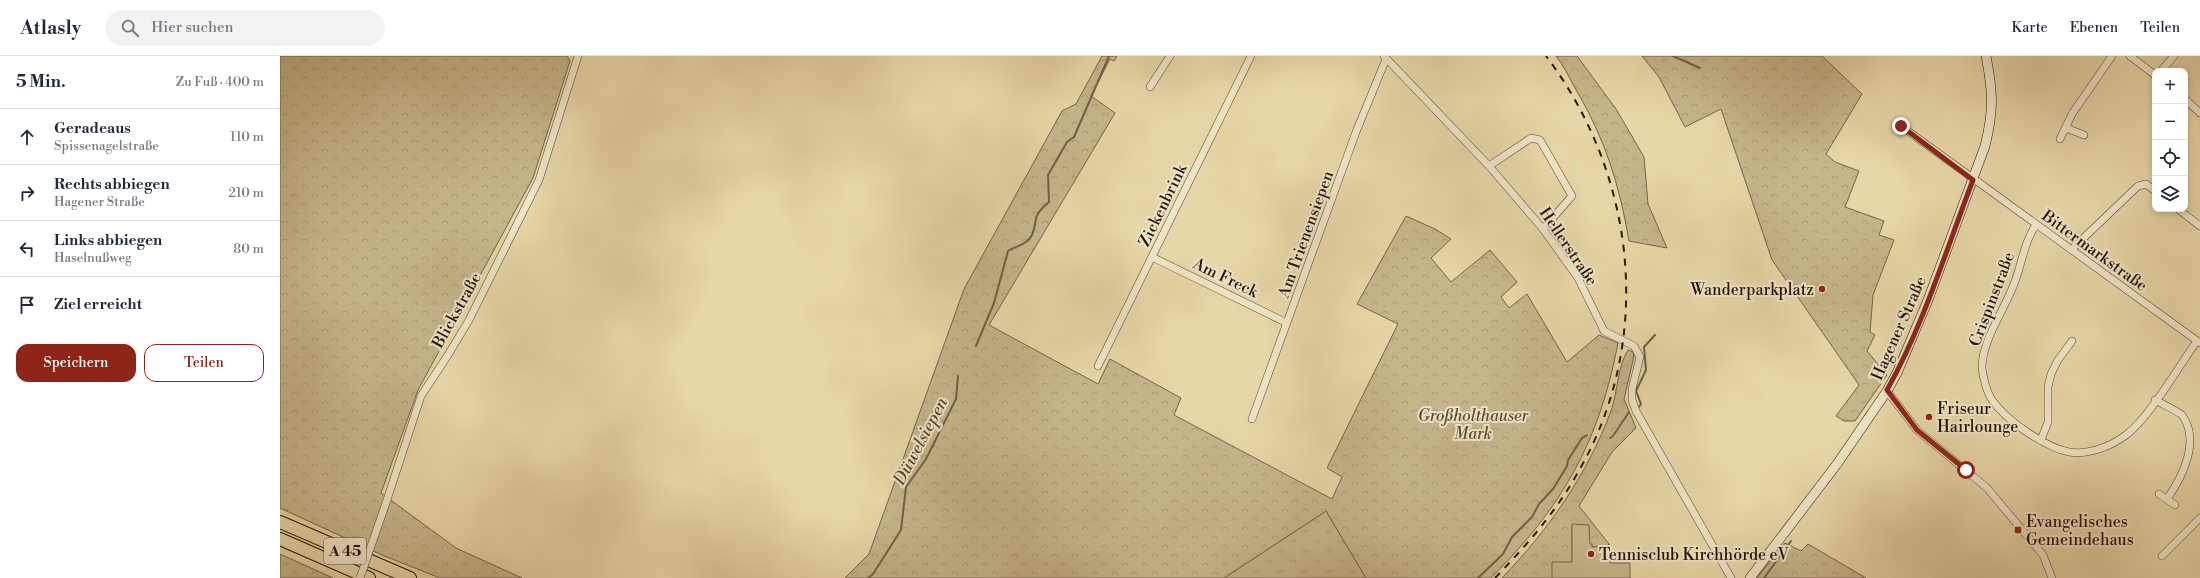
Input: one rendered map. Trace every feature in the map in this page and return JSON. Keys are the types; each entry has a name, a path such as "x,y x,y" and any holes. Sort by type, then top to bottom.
{"highway":[{"name":"A 45","path":"280,522 410,578"},
{"name":"A 45","path":"280,539 369,578"}],"main road":[{"name":"Hagener Straße","path":"1750,578 1837,464 1887,390 1905,356 1928,300 1973,180 1991,123 1992,87 1986,56"}],"street":[{"name":"Blickstraße","path":"360,578 421,396 468,320 539,180 578,56"},
{"path":"1150,87 1170,56"},
{"name":"Zickenbrink","path":"1098,366 1251,56"},
{"path":"2060,139 2072,114 2112,56"},
{"path":"2130,56 2152,73"},
{"path":"2164,68 2174,56"},
{"name":"Hellerstraße","path":"1385,58 1489,166 1543,229 1578,278 1604,331 1630,343 1637,350 1640,357 1632,389 1632,400 1636,411 1731,578"},
{"name":"Am Trienensiepen","path":"1252,419 1356,132 1385,58"},
{"path":"2188,102 2200,113"},
{"name":"Bittermarkstraße","path":"1901,126 1973,180 1983,184 2036,225 2198,342"},
{"path":"2066,128 2084,135"},
{"path":"1489,166 1531,138 1540,140 1572,196 1543,229"},
{"path":"2072,250 2138,186 2146,184 2152,189"},
{"path":"2182,212 2200,226"},
{"name":"Crispinstraße","path":"2036,225 2029,235 2012,290 1987,342 1983,356 1982,370 1991,399 2005,415 2055,448 2069,452 2083,452 2101,448 2126,435 2139,422 2198,342"},
{"name":"Am Freck","path":"1152,257 1287,323"},
{"path":"2041,440 2048,422 2048,387 2051,374 2058,360 2072,341"},
{"path":"1887,390 1917,430 1987,488 2042,556 2052,578"},
{"path":"2155,400 2182,415 2191,423 2197,436"},
{"path":"2167,499 2196,457"},
{"path":"2159,494 2175,505"},
{"path":"2162,556 2200,518"}],"green space":[{"path":"280,56 567,56 570,61 533,178 418,390 381,493 456,548 522,578 440,578 382,555 280,508"},
{"name":"Großholthauser Mark","path":"1102,56 1117,56 1114,61 1110,59 1091,96 1115,113 989,325 1098,384 1110,359 1181,398 1174,415 1332,499 1342,477 1327,468 1398,324 1357,304 1406,216 1435,229 1451,239 1431,258 1451,282 1490,250 1517,282 1501,297 1509,308 1527,294 1567,362 1599,335 1618,343 1610,379 1600,412 1588,443 1574,471 1557,499 1538,525 1516,552 1491,578 1366,578 1326,511 1224,578 845,578 869,554 964,289 1062,111 1076,104"},
{"path":"1556,56 1577,56 1616,109 1644,157 1648,204 1667,248 1629,241 1621,200 1603,144 1586,107"},
{"path":"1642,56 1822,56 1862,94 1826,154 1835,162 1859,171 1845,207 1884,221 1879,235 1894,240 1873,295 1870,332 1875,335 1867,351 1887,375 1855,421 1844,421 1836,416 1859,385 1772,260 1721,109 1685,127 1659,77"},
{"path":"1628,350 1633,352 1634,356 1624,399 1636,428 1612,452 1579,506 1609,544 1608,546 1592,547 1572,525 1572,562 1552,578 1502,578 1551,521 1578,479 1601,435 1611,411 1622,364"},
{"path":"1326,511 1366,578 1224,578"},
{"name":"Tennisclub Kirchhörde eV","path":"1572,524 1589,525 1590,544 1592,544 1592,547 1607,546 1609,544 1610,563 1630,563 1630,578 1552,578 1552,562 1572,562"},
{"path":"1785,543 1801,551 1808,544 1866,578 1757,578"},
{"path":"280,554 333,578 280,578"}],"waterway":[{"name":"Düwelsiepen","path":"976,346 994,303 1008,251 1025,243 1032,235 1037,215 1049,202 1048,175 1067,142 1074,137 1109,56"},
{"path":"1673,56 1700,68"},
{"path":"1639,407 1641,404 1636,391 1646,370 1644,347 1655,335"},
{"name":"Düwelsiepen","path":"868,578 873,574 901,530 906,487 926,459 956,399 958,376"},
{"path":"1610,438 1613,436 1629,412"},
{"path":"1478,578 1503,554 1512,537 1532,517 1539,504 1553,489 1567,466 1568,460 1582,438 1587,435"},
{"path":"1764,578 1791,541"}],"railway":[{"path":"1495,578 1518,554 1550,516 1577,474 1602,423 1618,370 1625,315 1625,260 1616,206 1600,153 1577,103 1546,56"}],"place":[{"name":"Wanderparkplatz","path":"1822,289"},
{"name":"Friseur Hairlounge","path":"1929,417"},
{"name":"Evangelisches Gemeindehaus","path":"2018,530"},
{"name":"Tennisclub Kirchhörde eV","path":"1591,554"}],"route":[{"path":"1901,126 1973,180 1928,300 1905,356 1887,390 1917,430 1966,470"}]}
